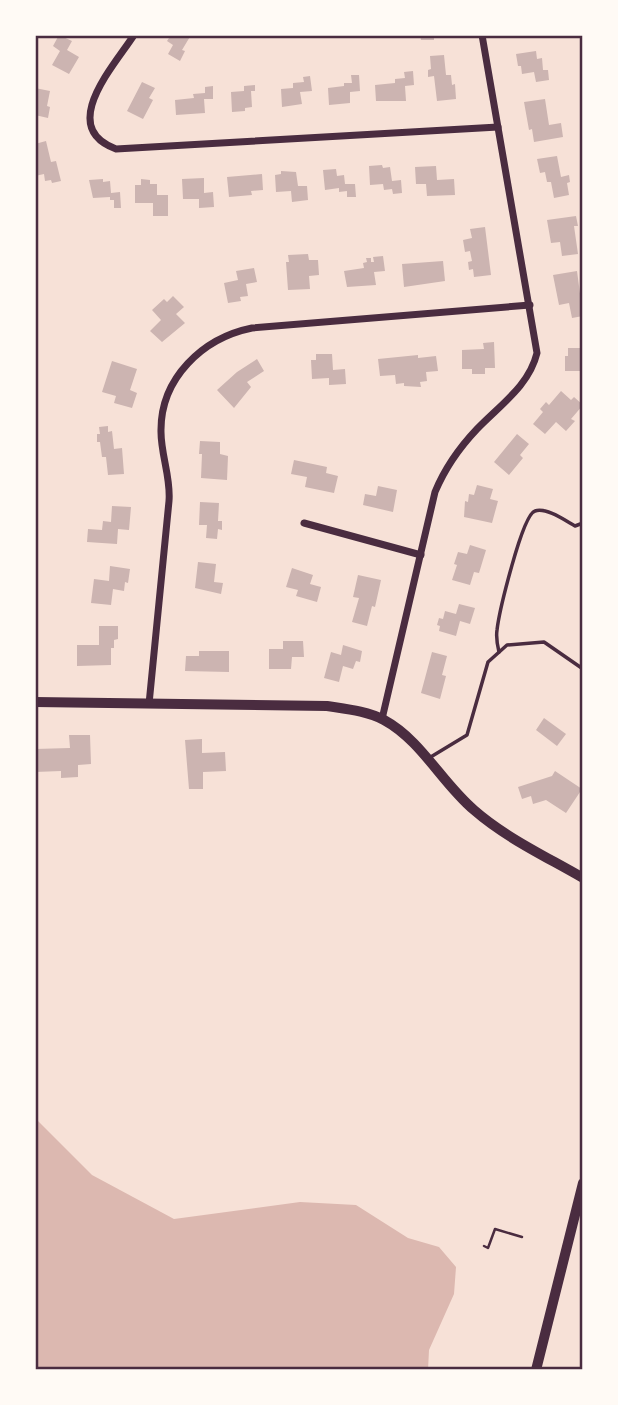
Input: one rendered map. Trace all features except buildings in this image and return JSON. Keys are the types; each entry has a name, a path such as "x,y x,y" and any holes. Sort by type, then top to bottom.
{"main road":[{"path":"536,1370 583,1183"}],"street":[{"path":"134,35 95,97 88,115 97,138 116,149 498,127"},
{"path":"382,719 435,492 450,462 476,430 522,384 533,369 537,353 482,35"},
{"path":"149,704 170,494 160,430 173,383 187,362 197,352 221,337 252,328 530,305"},
{"path":"304,523 421,555"},
{"path":"35,702 327,706 355,710 382,719 406,737 455,792 494,826 583,878"}],"lane":[{"path":"499,652 496,631 501,607 521,532 529,515 542,510 575,526 583,523"},
{"path":"427,760 467,735 488,662 507,645 544,642 583,669"}],"path":[{"path":"484,1246 488,1248 495,1229 522,1237"}],"shaded area":[{"path":"35,1118 92,1175 174,1219 300,1202 356,1205 408,1238 439,1247 456,1267 454,1294 429,1350 428,1370 35,1370"}]}
